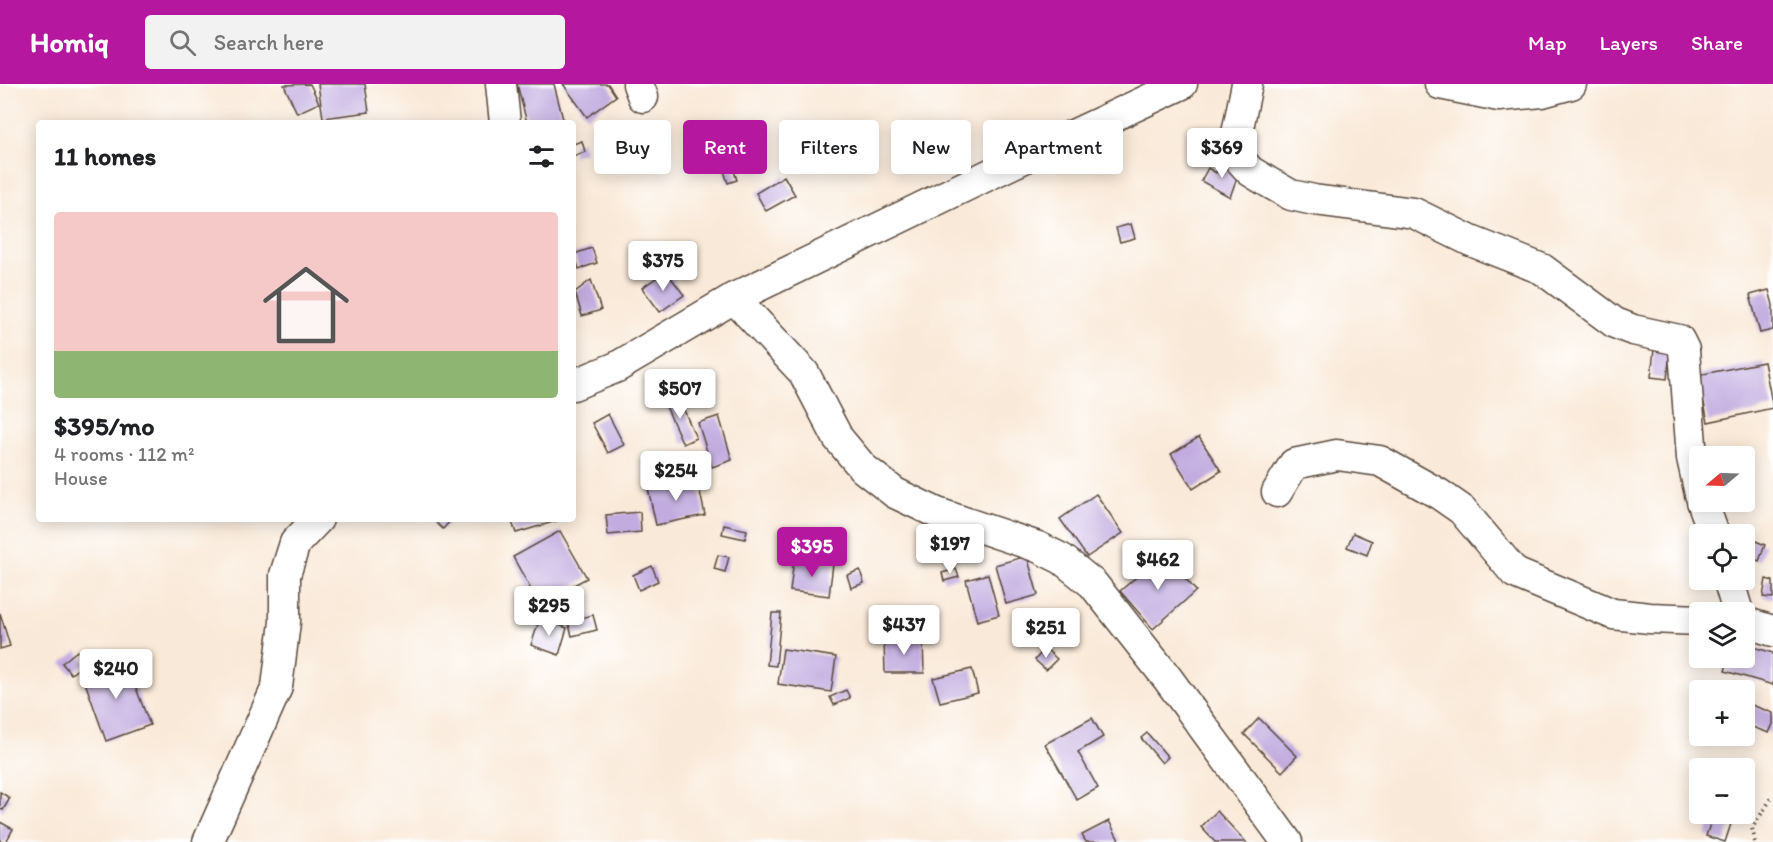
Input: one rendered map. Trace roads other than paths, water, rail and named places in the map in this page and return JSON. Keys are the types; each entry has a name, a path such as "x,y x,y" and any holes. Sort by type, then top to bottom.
{"street":[{"path":"501,84 505,120"},
{"path":"576,384 617,367 734,298 1182,84"},
{"path":"1247,84 1234,148 1240,160 1250,171 1268,182 1291,195 1314,200 1414,213 1471,241 1542,269 1615,323 1633,330 1679,340 1684,350 1691,446"},
{"path":"1440,84 1499,96 1542,92 1571,84"},
{"path":"734,298 804,373 838,438 863,468 895,493 937,513 1038,547 1062,560 1093,584 1168,680 1287,842"},
{"path":"1277,492 1294,464 1338,454 1380,461 1439,494 1462,510 1515,573 1613,614 1689,620"},
{"path":"208,842 277,687 285,622 285,576 295,543 315,522"},
{"path":"1755,625 1773,631"}]}
